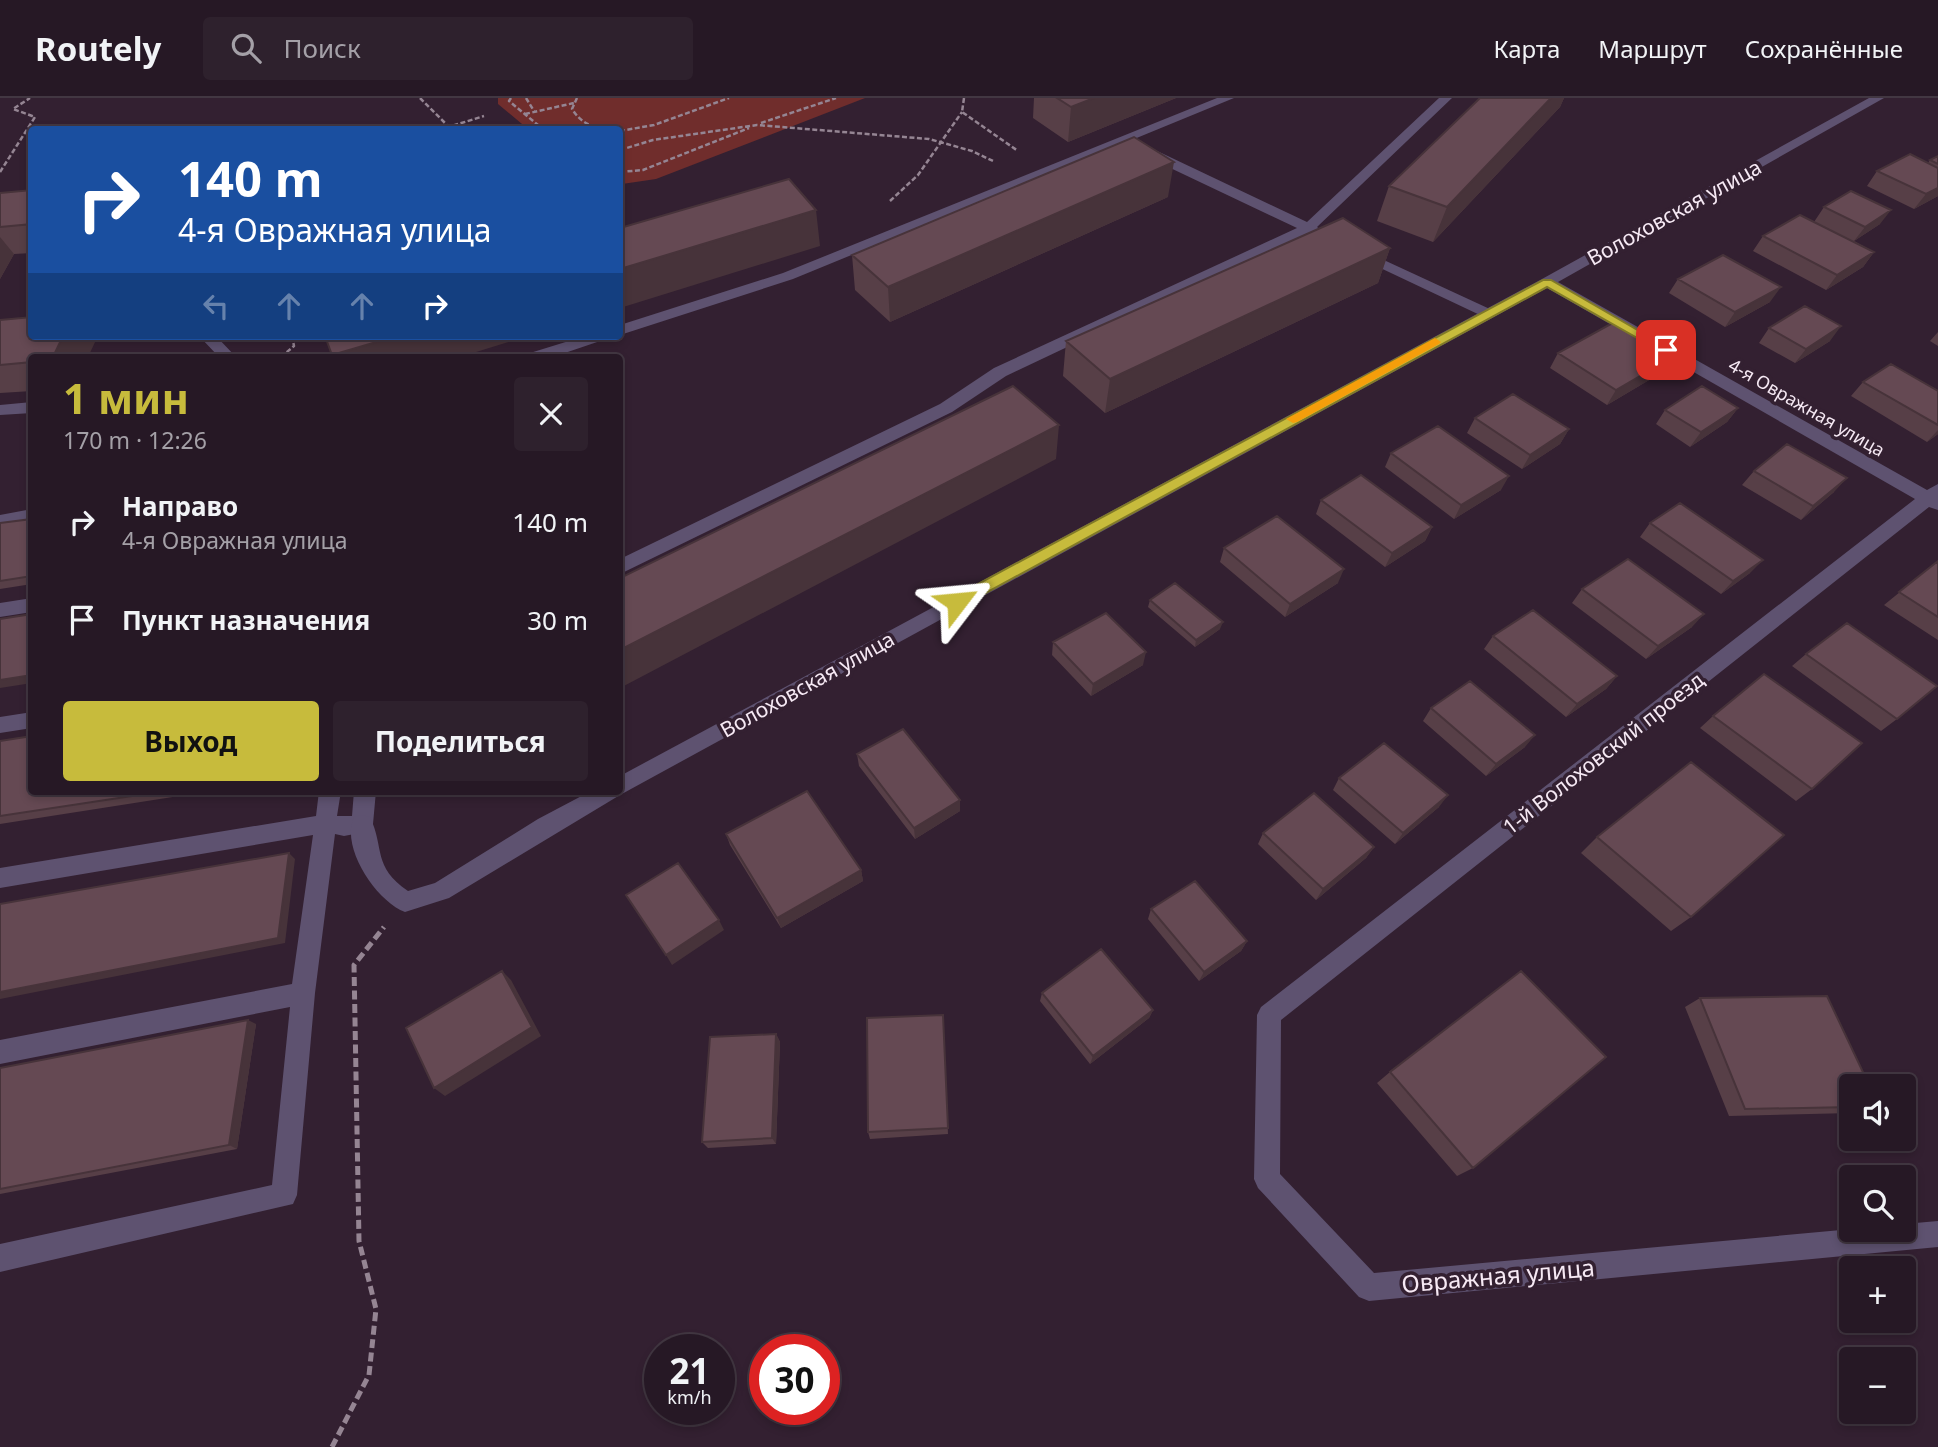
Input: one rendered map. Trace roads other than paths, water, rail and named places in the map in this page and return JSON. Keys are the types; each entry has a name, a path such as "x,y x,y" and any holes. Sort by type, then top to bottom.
{"street":[{"path":"623,329 788,276 1228,98"},
{"path":"623,565 946,408 1000,372 1308,228 1446,98"},
{"name":"Волоховская улица","path":"623,784 1547,282 1878,98"},
{"path":"1123,142 1487,313"},
{"name":"4-я Овражная улица","path":"1547,282 1935,498"},
{"path":"211,340 225,354"},
{"path":"545,354 589,340"},
{"path":"0,410 28,407"},
{"name":"1-й Волоховский проезд","path":"1269,1015 1935,498"},
{"path":"0,521 28,517"},
{"path":"0,610 28,606"},
{"path":"0,725 28,721"},
{"path":"0,1258 284,1195 303,993 330,795"},
{"path":"365,795 362,824 367,857 383,888 405,902 441,891 545,827 604,795"},
{"path":"0,878 328,823 344,828 362,824"},
{"path":"0,1052 303,993"},
{"name":"Овражная улица","path":"1269,1015 1267,1180 1369,1287 1938,1234"}]}
